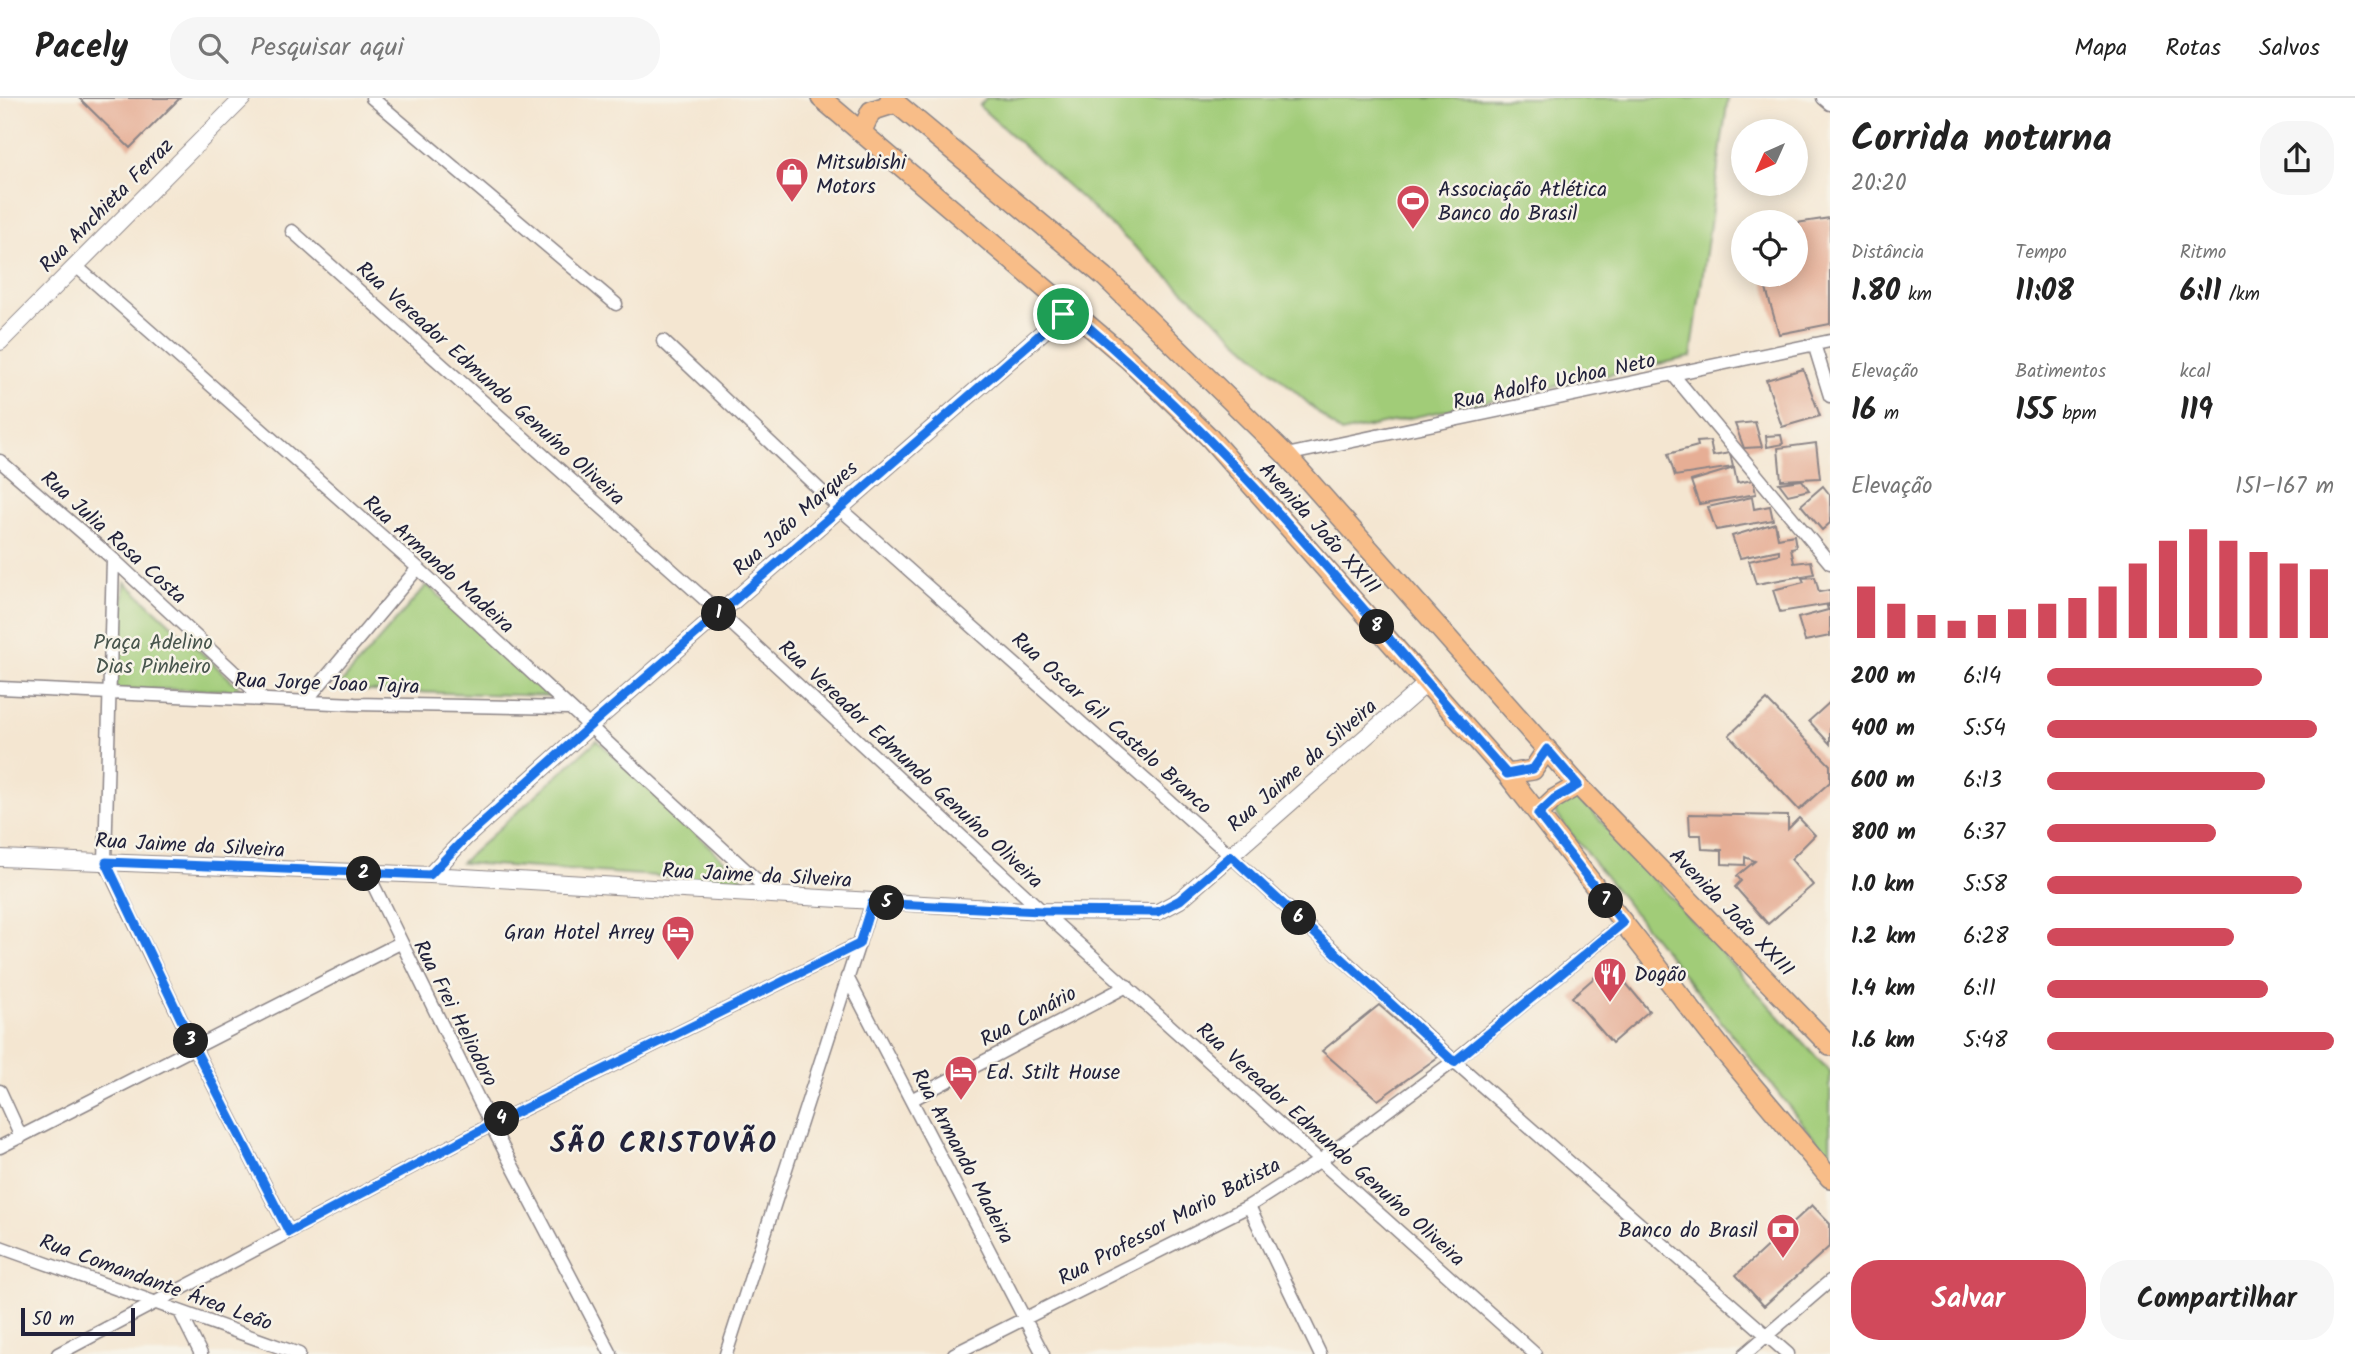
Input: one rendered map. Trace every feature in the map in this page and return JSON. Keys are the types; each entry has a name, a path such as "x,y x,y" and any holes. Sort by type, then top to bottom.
{"main road":[{"name":"Avenida João XXIII","path":"821,98 1128,359 1208,436 1507,774 1726,1054 1830,1178"},
{"name":"Avenida João XXIII","path":"893,101 1105,276 1286,455 1578,785 1830,1046"},
{"path":"862,131 871,111 893,101"},
{"path":"1507,774 1533,769 1547,749"},
{"path":"1538,814 1554,799 1578,785"}],"street":[{"name":"Rua Anchieta Ferraz","path":"0,342 243,98"},
{"path":"372,98 616,304"},
{"path":"1823,98 1830,104"},
{"name":"Rua Vereador Edmundo Genuíno Oliveira","path":"292,231 720,613 1042,911 1535,1354"},
{"name":"Rua Armando Madeira","path":"76,265 418,568 773,895"},
{"name":"Rua João Marques","path":"430,875 465,838 590,726 838,507 1068,310"},
{"name":"Rua Oscar Gil Castelo Branco","path":"663,341 838,507 1231,856 1454,1062 1788,1354"},
{"name":"Rua Adolfo Uchoa Neto","path":"1286,455 1674,376 1830,341"},
{"path":"1814,344 1830,396"},
{"path":"1674,376 1830,564"},
{"name":"Rua Julia Rosa Costa","path":"0,461 113,559 263,699"},
{"path":"113,559 106,862 195,1049 289,1232"},
{"path":"306,701 418,568"},
{"name":"Rua Jaime da Silveira","path":"0,858 430,875 1042,911 1157,912 1180,900 1427,683"},
{"name":"Rua Jorge Joao Tajra","path":"0,688 306,701 569,708"},
{"name":"Rua Frei Heliodoro","path":"368,874 491,1125 611,1354"},
{"path":"726,1354 872,903"},
{"name":"Rua Professor Mario Batista","path":"954,1354 1249,1206 1321,1160 1454,1062 1623,923"},
{"path":"0,1147 400,943"},
{"path":"58,1354 491,1125 859,944"},
{"name":"Rua Armando Madeira","path":"847,977 1027,1318 1043,1354"},
{"name":"Rua Canário","path":"911,1100 1127,986"},
{"path":"0,1091 21,1137"},
{"path":"1249,1206 1320,1354"},
{"name":"Rua Comandante Área Leão","path":"0,1247 299,1354"},
{"path":"1745,1354 1830,1282"},
{"path":"180,1312 201,1354"}],"green space":[{"name":"Associação Atlética Banco do Brasil","path":"986,98 1728,98 1691,357 1341,433 979,106"},
{"name":"Praça Adelino Dias Pinheiro","path":"125,582 242,690 115,689"},
{"path":"427,585 553,696 335,690"},
{"path":"597,740 747,882 461,863"},
{"path":"1573,797 1590,809 1830,1072 1830,1158 1565,826 1553,809"}],"building":[{"path":"79,98 180,98 130,148"},
{"path":"1830,218 1830,324 1779,334 1765,287 1808,287 1808,221"},
{"path":"1803,369 1820,416 1782,427 1766,380"},
{"path":"1755,422 1762,447 1744,448 1735,424"},
{"path":"1781,435 1783,444 1767,447 1766,436"},
{"path":"1710,441 1713,456 1730,453 1733,467 1675,476 1668,454 1698,446 1697,442"},
{"path":"1816,443 1820,478 1781,480 1778,448"},
{"path":"1734,468 1737,483 1753,480 1756,494 1699,504 1691,481"},
{"path":"1802,480 1809,490 1788,495 1779,483"},
{"path":"1823,486 1830,495 1830,523 1822,530 1801,505"},
{"path":"1752,497 1754,509 1770,506 1773,520 1716,530 1708,507"},
{"path":"1775,523 1778,538 1794,535 1796,547 1791,548 1794,563 1811,561 1814,574 1756,584 1749,561 1779,554 1779,550 1740,558 1732,536"},
{"path":"1815,577 1819,592 1830,590 1830,604 1780,612 1773,590 1804,582 1802,578"},
{"path":"1827,606 1830,606 1830,636 1805,641 1798,618 1828,610"},
{"path":"1767,700 1830,765 1830,782 1799,810 1729,735"},
{"path":"1830,702 1830,744 1809,721"},
{"path":"1689,814 1788,816 1788,829 1799,818 1815,835 1791,859 1813,885 1768,924 1735,887 1741,881 1737,876 1755,861 1745,857 1745,865 1722,864 1722,850 1702,849 1701,835 1690,835"},
{"name":"Dogão","path":"1610,964 1649,1011 1612,1043 1572,997"},
{"path":"1379,1005 1438,1057 1378,1100 1322,1051"},
{"name":"Banco do Brasil","path":"1812,1205 1830,1224 1830,1246 1764,1306 1736,1275"}],"place":[{"name":"Mitsubishi Motors","path":"792,204"},
{"name":"Associação Atlética Banco do Brasil","path":"1413,231"},
{"name":"Gran Hotel Arrey","path":"678,962"},
{"name":"Dogão","path":"1610,1004"},
{"name":"Ed. Stilt House","path":"961,1102"},
{"name":"Banco do Brasil","path":"1783,1260"}],"district":[{"name":"SÃO CRISTOVÃO","path":"664,1142"}],"route":[{"path":"1068,310 1128,359 1208,436 1507,774 1533,769 1547,749 1578,785 1554,799 1538,814 1623,923 1454,1062 1231,856 1180,900 1157,912 1121,914 872,903 859,944 491,1125 289,1232 195,1049 106,862 430,875 465,838 590,726 838,507 1063,314 1068,310"}]}
